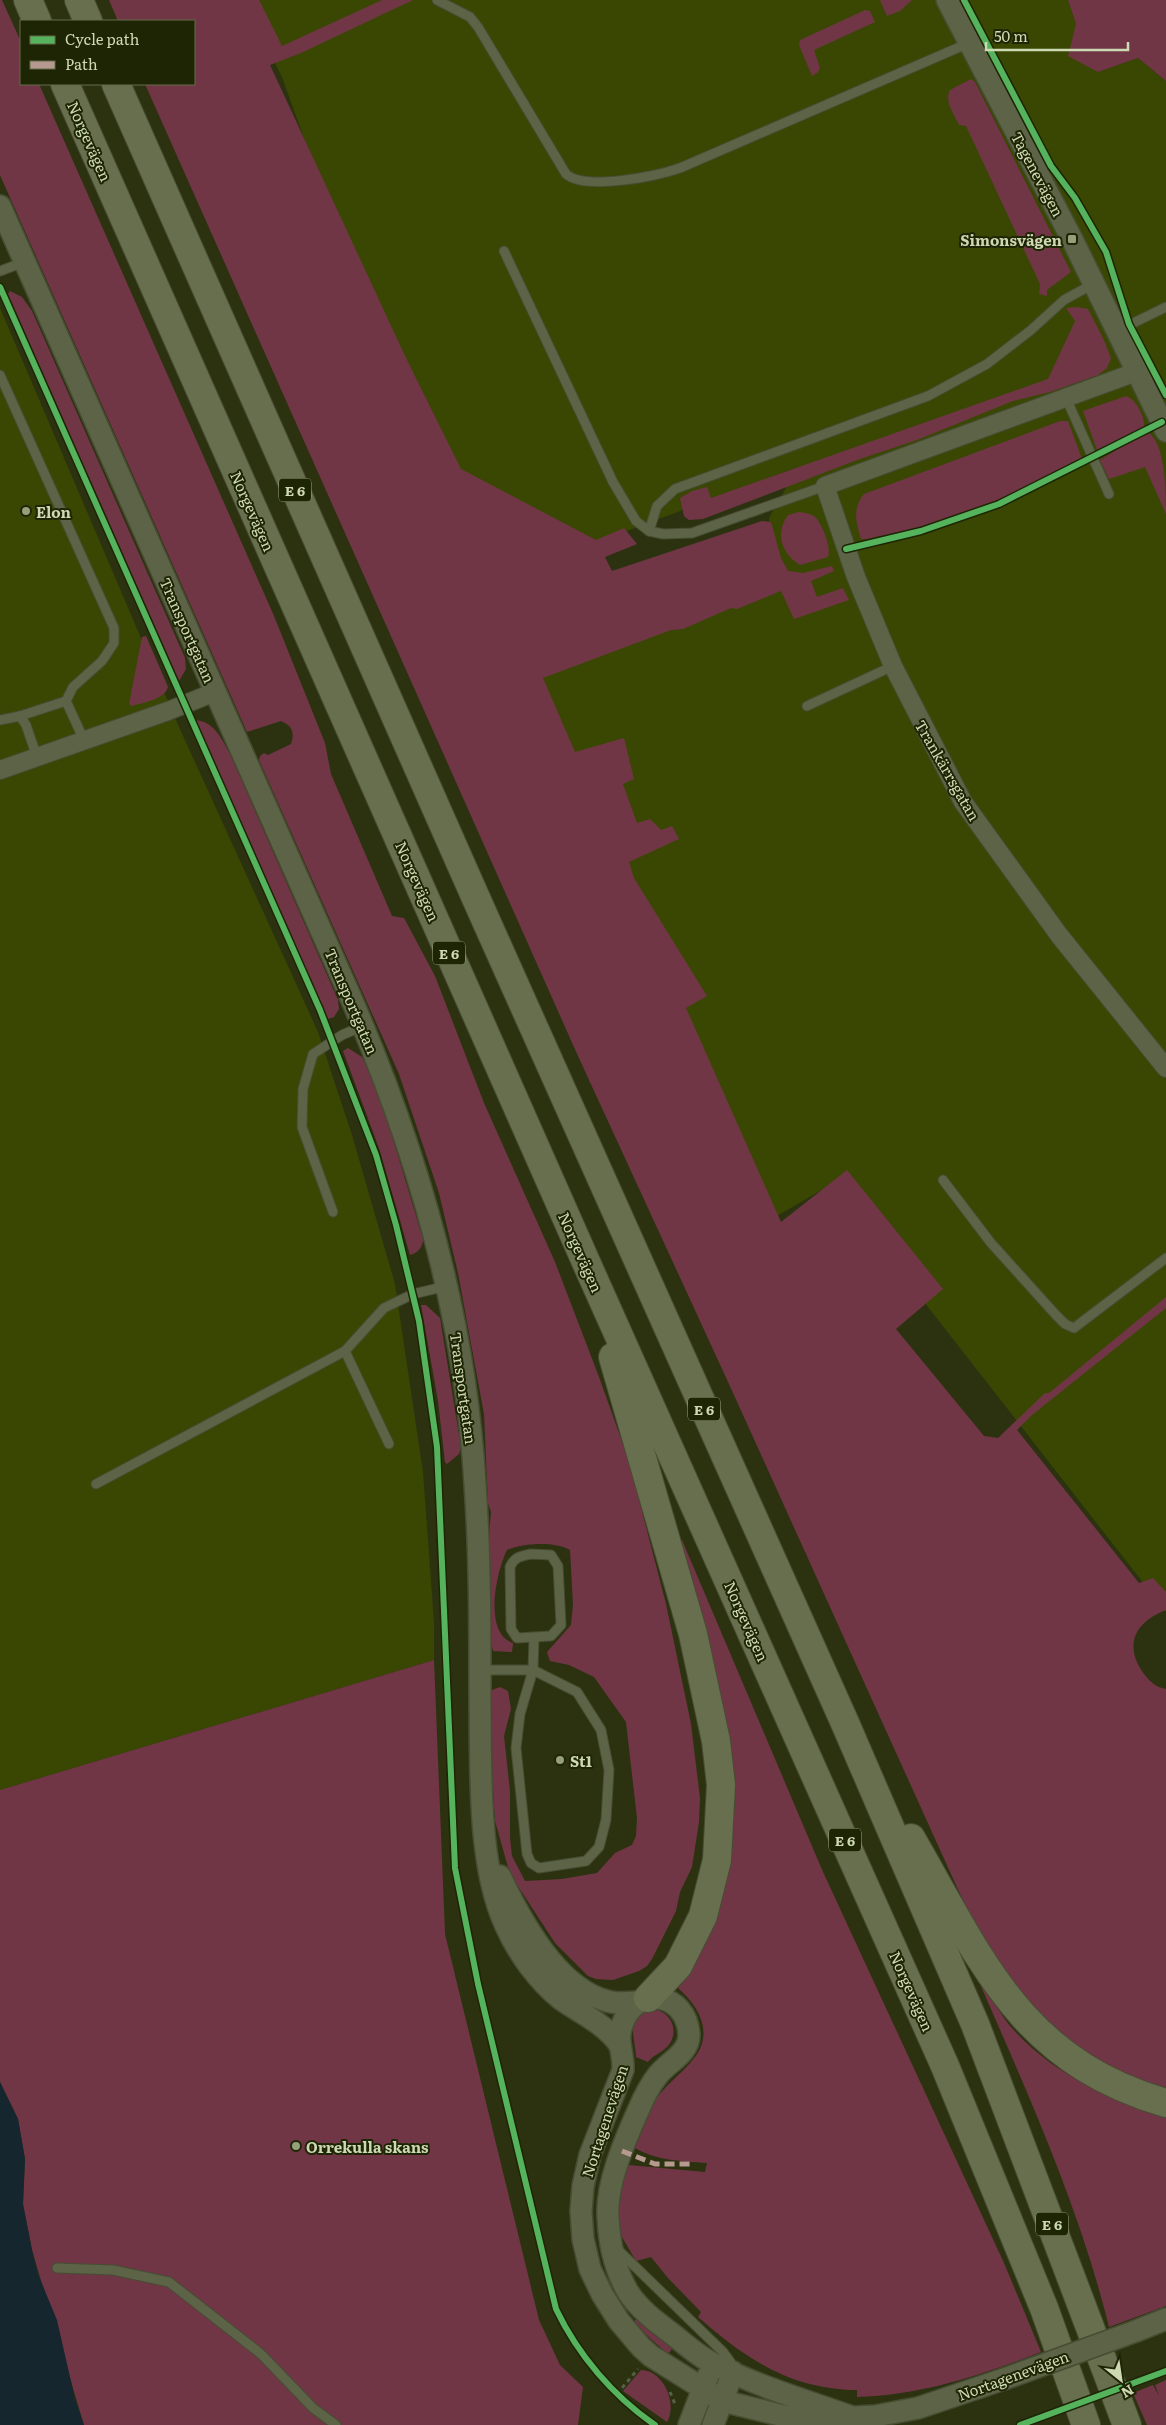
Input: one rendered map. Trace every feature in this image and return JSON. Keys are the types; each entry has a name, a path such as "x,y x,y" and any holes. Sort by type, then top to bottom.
{"highway":[{"path":"28,0 37,20"},
{"path":"78,0 88,20"},
{"name":"Norgevägen","path":"65,85 586,1262 945,2066 1044,2308 1086,2425"},
{"name":"E 6","path":"116,85 475,896 845,1723 975,2024 1127,2425"},
{"path":"586,1262 693,1634 716,1740 721,1785 717,1860 703,1916 678,1966 643,2000"},
{"path":"845,1723 967,1938 999,1988 1034,2029 1065,2056 1098,2077 1135,2094 1166,2103"}],"street":[{"name":"Tagenevägen","path":"947,0 1093,284 1166,431"},
{"name":"Transportgatan","path":"0,206 363,1026 415,1163 448,1286 465,1386 475,1481 482,1788 494,1890 505,1924 523,1956 545,1984 573,2007 603,2027 619,2044"},
{"path":"825,486 1136,372"},
{"name":"Trankärrsgatan","path":"825,486 856,577 893,666 963,802 1059,935 1166,1068"},
{"path":"0,770 168,711 215,692"},
{"name":"Transportgatan","path":"488,1851 521,1916 561,1972 585,1992 607,2001 643,2000"},
{"name":"Nortagenevägen","path":"856,2418 713,2364 644,2313 628,2292 615,2266 611,2242 607,2215 612,2187 622,2151 650,2088 658,2075 686,2048 689,2036 686,2020 672,2002 660,1997 643,2000 622,2025 619,2044 624,2058 623,2070 590,2155 583,2186 581,2211 583,2239 590,2269 619,2321 641,2348 703,2390 723,2401 800,2420 856,2418 918,2408 1004,2379 1166,2319"},
{"path":"682,2417 703,2390 713,2364"},
{"path":"713,2425 733,2372"}],"lane":[{"path":"437,0 470,17 478,27 566,174 577,181 657,176 680,168 969,43"},
{"path":"504,251 613,482 636,521 649,531 663,534 692,533 825,486"},
{"path":"0,271 24,262"},
{"path":"649,531 657,506 675,489 928,396 987,364 1031,330 1064,300 1093,284"},
{"path":"1116,331 1166,307"},
{"path":"0,375 114,628 114,643 102,661 74,687 66,700 20,716 0,720"},
{"path":"1066,398 1109,494"},
{"path":"807,706 893,666"},
{"path":"66,700 84,740"},
{"path":"20,716 26,725 37,757"},
{"path":"333,1212 302,1127 303,1089 313,1054 342,1035 363,1026"},
{"path":"943,1180 991,1243 1056,1315 1074,1328 1166,1258"},
{"path":"96,1484 345,1351 384,1308 413,1294 448,1286"},
{"path":"345,1351 389,1444"},
{"path":"551,1555 558,1566 561,1625 551,1636 534,1638 517,1638 511,1629 510,1566 513,1560 518,1557 551,1555"},
{"path":"480,1670 533,1670 577,1692 601,1730 610,1770 606,1820 599,1847 586,1861 563,1866 539,1868 531,1863 527,1854 516,1748 520,1714 533,1670 534,1638"},
{"path":"611,2242 648,2281 723,2352 732,2363 733,2372"},
{"path":"57,2268 113,2270 170,2282 261,2354 314,2408 336,2425"}],"path":[{"path":"618,2394 642,2364"},
{"path":"666,2384 682,2417"}],"shaded area":[{"path":"0,0 2,0 20,40 20,85 39,85 274,616 325,743 331,774 392,916 404,918 435,976 484,1103 555,1262 629,1461 666,1604 691,1724 700,1798 699,1822 692,1867 680,1892 676,1911 652,1959 647,1966 639,1971 613,1980 596,1979 588,1976 555,1943 510,1874 495,1821 487,1692 500,1687 508,1691 511,1709 504,1736 510,1791 510,1838 512,1856 525,1881 562,1879 597,1873 615,1853 632,1845 636,1836 637,1818 626,1722 594,1677 569,1665 550,1661 547,1652 571,1625 573,1605 570,1550 556,1545 539,1544 507,1550 496,1587 495,1615 498,1628 504,1637 513,1643 512,1652 493,1651 487,1600 487,1565 491,1512 488,1503 484,1414 458,1273 439,1193 399,1074 259,760 260,756 264,753 268,755 291,744 292,730 281,721 247,732 0,175"},
{"path":"109,0 259,0 282,46 382,0 413,0 301,53 270,65 406,358 461,469 596,540 624,528 637,544 605,557 612,571 762,521 771,522 781,558 788,571 803,573 832,566 834,571 811,581 817,597 843,588 849,600 794,619 781,591 737,609 731,608 683,629 671,630 543,678 575,752 624,738 634,779 623,784 637,823 650,819 661,830 672,826 679,839 629,862 634,878 707,996 686,1008 781,1222 847,1170 943,1289 896,1329 984,1436 998,1438 1045,1393 1049,1393 1166,1297 1166,1308 1032,1415 1017,1430 1139,1583 1153,1578 1166,1592 1166,1610 1155,1615 1140,1628 1134,1644 1134,1653 1148,1679 1159,1687 1166,1689 1166,2089 1131,2078 1088,2055 1052,2029 993,1960 970,1916 578,1056 145,85 195,85 195,20 118,20"},
{"path":"243,0 1068,0 1076,24 1098,72 1138,58 1166,81 1166,1612 832,1184 775,1217 538,676 775,579 769,518 798,467 592,544 456,478 377,341 282,77"},
{"path":"880,0 912,0 900,11 887,16"},
{"path":"1068,0 1166,0 1166,81 1138,58 1098,72 1068,56 1076,24"},
{"path":"865,10 870,11 875,22 814,50 820,68 812,76 799,45 800,40"},
{"path":"971,79 975,82 1071,272 1047,290 1047,296 1039,294 1040,284 966,126 959,125 950,108 948,94 950,90"},
{"path":"10,291 22,297 32,311 185,658 186,669 179,681 8,294"},
{"path":"0,308 179,727 318,1032 352,1135 395,1284 423,1472 434,1622 434,1660 0,1790"},
{"path":"1066,308 1088,309 1111,358 1107,368 1098,375 1050,392 1013,401 917,440 857,460 703,519 689,520 684,516 680,498 692,491 707,487 711,498 1048,379 1075,321"},
{"path":"1126,396 1139,409 1144,427 1097,450 1083,411"},
{"path":"1060,421 1068,421 1082,459 984,507 933,525 869,539 861,539 856,510 864,494"},
{"path":"1146,432 1153,437 1158,445 1164,468 1166,514 1145,467 1109,479 1100,460"},
{"path":"799,512 807,513 818,520 829,548 828,557 800,565 784,549 781,536 784,522 788,515"},
{"path":"146,636 168,687 158,698 132,706 129,704 142,637"},
{"path":"195,720 202,721 212,727 230,754 338,1000 339,1009 334,1017 328,1019"},
{"path":"348,1048 362,1057 366,1064 390,1129 423,1239 419,1249 410,1255 380,1151 343,1051"},
{"path":"421,1305 426,1305 440,1318 461,1447 459,1454 447,1464 445,1462 438,1401"},
{"path":"682,1540 823,1872 1004,2263 1041,2352 974,2376 928,2388 857,2397 857,2390 833,2388 790,2378 770,2369 734,2346 698,2317 701,2312 668,2278 651,2257 636,2261 622,2237 615,2211 628,2165 705,2172 707,2163 661,2158 635,2148 648,2112 654,2102 662,2091 691,2062 702,2042 703,2032 699,2013 678,1988 725,1869 678,1541"},
{"path":"434,1660 445,1934 539,2320 560,2365 583,2387 578,2425 84,2425 32,2250 23,2204 25,2159 18,2119 0,2082 0,1790"},
{"path":"980,1984 1011,2027 1044,2058 1062,2071 1123,2101 1166,2115 1166,2306 1109,2327 1084,2239 1052,2153"},
{"path":"651,2009 664,2013 669,2018 672,2023 673,2035 667,2047 648,2062 636,2057 633,2029 637,2018"},
{"path":"637,2318 672,2349 668,2354 633,2323"},
{"path":"641,2370 649,2371 656,2376 666,2389 671,2406 667,2422 623,2391"},
{"path":"1166,2380 1166,2425 1147,2425 1133,2393 1153,2385 1159,2396 1155,2385"}],"water":[{"path":"0,2082 18,2119 25,2159 23,2204 32,2250 38,2274 57,2320 75,2399 84,2425 0,2425"}],"marked path":[{"path":"622,2151 655,2164 691,2164"}],"cycle path":[{"path":"964,0 1051,166 1075,198 1106,252 1129,324 1166,395"},
{"path":"0,287 320,1010 376,1155 396,1225 419,1321 437,1447 455,1868 478,1984 556,2309 575,2342 598,2373 625,2401 655,2425"},
{"path":"846,549 921,531 999,504 1162,422"},
{"path":"1020,2425 1166,2371"}],"place":[{"name":"Simonsvägen","path":"1072,239"},
{"name":"Elon","path":"26,511"},
{"name":"St1","path":"560,1760"},
{"name":"Orrekulla skans","path":"296,2146"}]}
